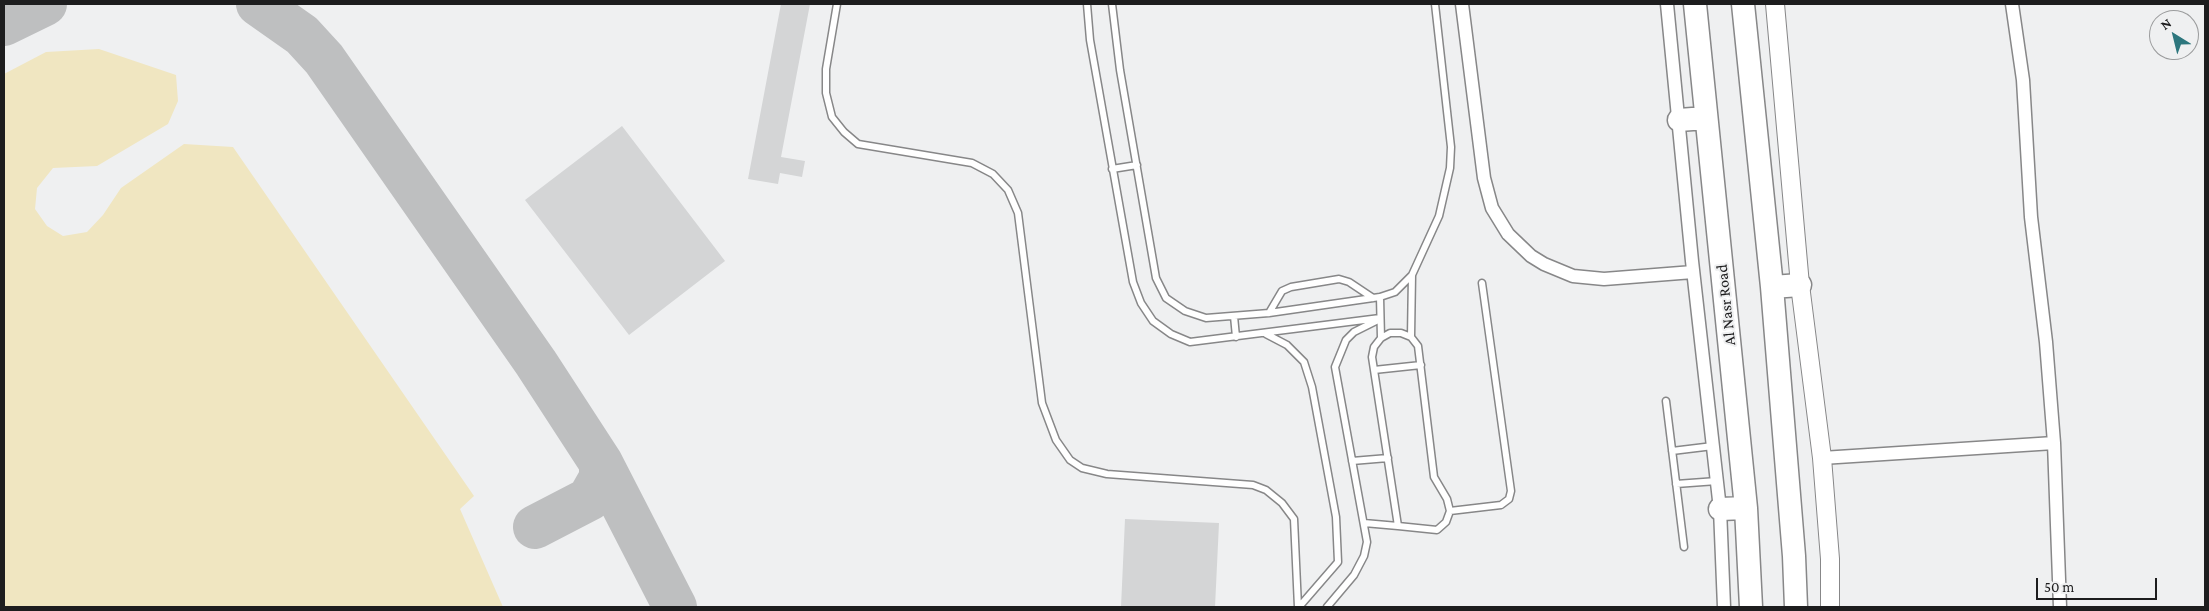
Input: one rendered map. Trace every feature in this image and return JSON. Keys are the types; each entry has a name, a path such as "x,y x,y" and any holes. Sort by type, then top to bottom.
{"highway":[{"name":"Al Nasr Road","path":"1695,4 1746,508 1752,607"},
{"path":"1743,4 1772,287 1794,556 1796,607"},
{"path":"1679,120 1706,118"},
{"path":"1772,287 1800,286"},
{"path":"1720,509 1746,508"}],"street":[{"path":"1462,4 1484,178 1492,208 1508,234 1537,260 1573,276 1604,279 1693,272"},
{"path":"1667,4 1693,272 1720,509 1724,607"},
{"path":"1775,4 1800,286 1822,458 1830,560 1830,607"},
{"path":"2012,4 2023,80 2031,217 2046,342 2054,443 2060,607"},
{"path":"1822,458 2054,443"}],"lane":[{"path":"838,4 826,70 826,93 832,117 844,132 858,144 972,164 993,174 1008,190 1018,213 1042,403 1056,440 1070,460 1082,468 1107,474 1253,485 1266,490 1282,503 1294,519 1299,607"},
{"path":"1088,4 1090,40 1133,282 1141,302 1153,321 1171,334 1190,342 1380,318"},
{"path":"1112,4 1120,70 1156,278 1166,298 1185,311 1206,318 1269,313 1376,297 1396,292 1412,276 1439,216 1450,168 1451,146 1435,4"},
{"path":"1112,169 1137,165"},
{"path":"1411,337 1412,276"},
{"path":"1269,313 1282,291 1291,287 1339,280 1349,282 1376,297"},
{"path":"1450,511 1501,505 1509,499 1511,491 1482,283"},
{"path":"1376,297 1381,338"},
{"path":"1234,316 1236,337"},
{"path":"1327,607 1354,575 1364,556 1367,542 1335,367 1346,340 1354,332 1380,318"},
{"path":"1265,333 1287,345 1304,362 1312,387 1336,517 1338,562 1299,607"},
{"path":"1364,523 1437,530 1446,522 1450,511 1447,499 1434,478 1418,346 1411,337 1401,333 1390,333 1381,338 1374,347 1372,357 1398,526"},
{"path":"1374,370 1420,365"},
{"path":"1666,401 1684,547"},
{"path":"1672,451 1713,446"},
{"path":"1352,460 1388,458"},
{"path":"1676,484 1717,481"}],"sand":[{"path":"99,49 176,75 178,101 168,124 97,166 53,168 37,188 35,209 47,226 63,236 87,232 103,215 121,188 184,144 233,147 474,496 460,509 503,607 4,607 4,74 46,52"}],"building":[{"path":"781,4 810,4 781,157 805,161 802,177 780,173 778,184 748,179"},
{"path":"622,126 725,261 629,335 525,200"},
{"path":"1125,519 1219,523 1215,607 1121,607"}],"taxiway":[{"path":"4,24 45,4"},
{"path":"258,4 302,35 324,59 536,363 601,463 675,607"},
{"path":"535,527 589,499 601,478 601,463"}]}
